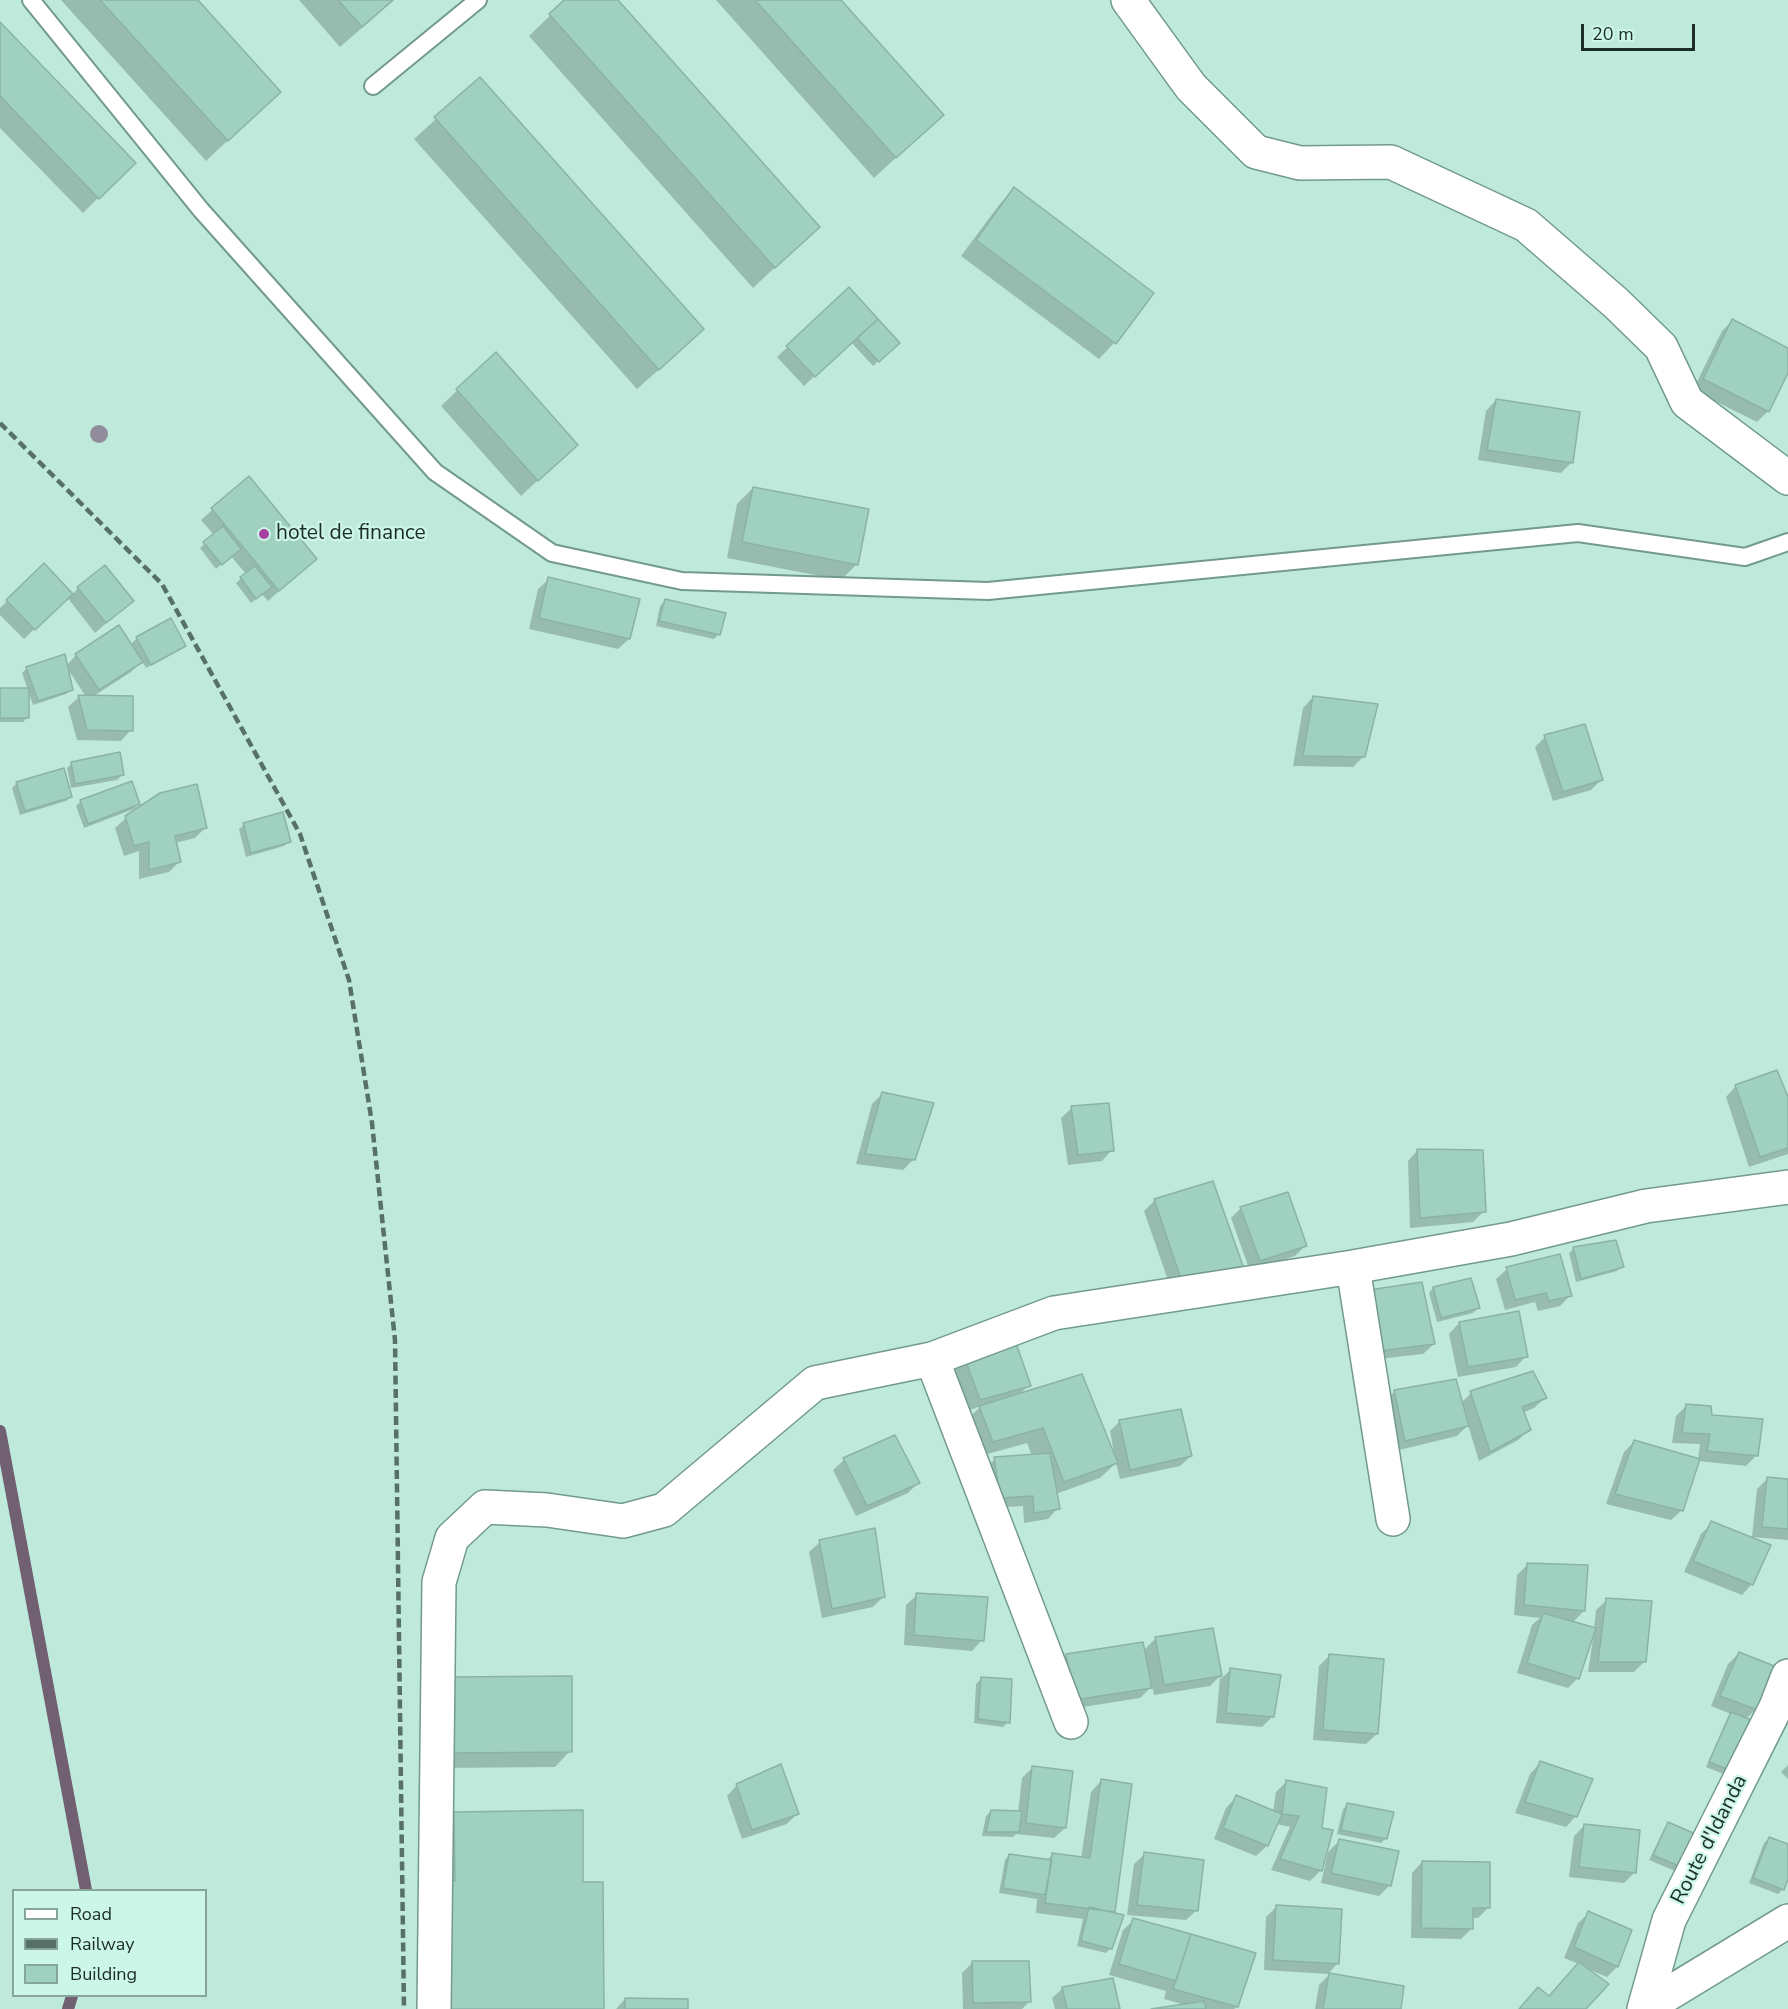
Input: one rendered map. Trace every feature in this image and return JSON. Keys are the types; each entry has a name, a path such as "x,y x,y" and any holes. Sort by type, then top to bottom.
{"street":[{"path":"1128,0 1191,87 1256,152 1300,164 1391,162 1526,225 1616,303 1661,347 1687,402 1788,478"},
{"path":"434,2009 440,1582 452,1538 485,1508 547,1510 623,1521 664,1510 815,1383 932,1359 1054,1313 1353,1267 1510,1239 1646,1206 1788,1187"},
{"path":"1353,1267 1393,1519"},
{"path":"932,1359 1071,1722"},
{"name":"Route d'Idanda","path":"1644,2008 1669,1920 1782,1712 1788,1676"},
{"path":"1644,2008 1788,1921"}],"lane":[{"path":"31,0 201,210 435,472 552,553 682,581 988,591 1578,533 1745,557 1788,542"},
{"path":"374,86 478,0"}],"building":[{"path":"100,0 198,0 281,92 228,141"},
{"path":"338,0 393,0 362,27"},
{"path":"564,0 618,0 820,227 775,268 549,14"},
{"path":"755,0 841,0 944,115 896,158"},
{"path":"0,22 136,163 99,199 0,96"},
{"path":"480,77 704,329 659,370 434,117"},
{"path":"1014,187 1154,293 1116,344 976,240"},
{"path":"849,287 878,319 815,377 786,346"},
{"path":"878,319 900,343 879,362 857,338"},
{"path":"1732,319 1788,348 1788,373 1769,412 1703,379"},
{"path":"496,352 578,445 538,481 456,389"},
{"path":"1496,399 1580,412 1573,463 1487,450"},
{"name":"hotel de finance","path":"249,476 317,559 279,591 211,508"},
{"path":"753,487 869,509 858,565 742,542"},
{"path":"223,526 241,549 222,565 203,542"},
{"path":"44,563 73,594 35,630 6,600"},
{"path":"105,565 134,601 106,623 77,587"},
{"path":"255,566 272,587 256,599 240,577"},
{"path":"548,577 640,599 630,639 539,618"},
{"path":"665,599 726,613 720,635 659,621"},
{"path":"171,618 186,646 151,665 136,637"},
{"path":"119,625 143,662 99,690 75,654"},
{"path":"65,654 73,690 38,701 26,667"},
{"path":"0,688 29,688 29,718 0,718"},
{"path":"78,695 133,696 133,731 87,730"},
{"path":"1313,696 1378,704 1365,757 1303,756"},
{"path":"1585,724 1603,780 1563,792 1544,735"},
{"path":"120,752 124,775 75,784 71,762"},
{"path":"64,768 72,797 25,811 16,782"},
{"path":"132,781 140,804 88,824 80,800"},
{"path":"197,784 207,828 175,836 181,862 149,870 149,842 134,846 125,816 160,793"},
{"path":"283,812 291,842 251,853 243,823"},
{"path":"1777,1070 1788,1097 1788,1148 1760,1157 1735,1085"},
{"path":"882,1092 934,1103 915,1160 865,1154"},
{"path":"1109,1103 1114,1151 1078,1155 1071,1106"},
{"path":"1417,1149 1483,1150 1486,1212 1420,1218"},
{"path":"1213,1181 1243,1266 1182,1282 1154,1199"},
{"path":"1288,1192 1307,1246 1260,1261 1240,1207"},
{"path":"1616,1240 1624,1267 1581,1279 1573,1247"},
{"path":"1560,1254 1572,1296 1549,1301 1546,1293 1515,1300 1506,1267"},
{"path":"1471,1278 1480,1308 1441,1318 1433,1287"},
{"path":"1422,1282 1435,1344 1379,1351 1369,1290"},
{"path":"1519,1311 1528,1357 1468,1367 1459,1322"},
{"path":"1015,1340 1031,1386 980,1400 964,1356"},
{"path":"1533,1371 1547,1398 1522,1407 1531,1430 1490,1452 1470,1391"},
{"path":"1082,1374 1118,1463 1064,1482 1043,1428 993,1442 979,1406"},
{"path":"1456,1379 1469,1426 1405,1441 1394,1390"},
{"path":"1686,1404 1711,1406 1712,1415 1763,1419 1758,1456 1707,1451 1710,1434 1682,1433"},
{"path":"1181,1409 1192,1456 1130,1470 1119,1420"},
{"path":"895,1435 920,1483 867,1506 843,1458"},
{"path":"1634,1440 1700,1459 1683,1511 1615,1494"},
{"path":"1050,1453 1060,1509 1034,1513 1033,1496 1000,1498 994,1457"},
{"path":"1767,1477 1788,1479 1788,1529 1762,1527"},
{"path":"1711,1521 1771,1545 1753,1585 1693,1561"},
{"path":"875,1528 885,1597 832,1609 819,1540"},
{"path":"1527,1563 1588,1565 1585,1611 1524,1605"},
{"path":"916,1593 988,1597 984,1641 914,1635"},
{"path":"1606,1598 1652,1601 1646,1662 1598,1662"},
{"path":"1543,1613 1596,1628 1579,1679 1527,1663"},
{"path":"1213,1628 1222,1676 1164,1685 1155,1637"},
{"path":"1143,1642 1152,1688 1074,1700 1066,1654"},
{"path":"1739,1652 1777,1667 1758,1710 1720,1696"},
{"path":"1329,1654 1384,1659 1378,1734 1323,1730"},
{"path":"1230,1668 1281,1675 1274,1717 1226,1713"},
{"path":"572,1676 572,1752 452,1753 452,1677"},
{"path":"981,1677 1012,1679 1010,1723 978,1719"},
{"path":"1731,1712 1754,1721 1732,1771 1709,1762"},
{"path":"1540,1761 1593,1779 1577,1817 1525,1802"},
{"path":"781,1764 799,1814 752,1830 736,1784"},
{"path":"1032,1766 1073,1771 1066,1828 1026,1823"},
{"path":"1101,1779 1132,1784 1115,1912 1045,1903 1052,1853 1090,1858"},
{"path":"1286,1780 1327,1788 1322,1828 1333,1830 1322,1871 1280,1859 1299,1816 1282,1814"},
{"path":"1236,1795 1282,1814 1268,1846 1223,1828"},
{"path":"1347,1803 1394,1812 1387,1839 1341,1830"},
{"path":"583,1810 583,1882 603,1882 604,2009 440,2009 439,1881 455,1881 454,1812"},
{"path":"991,1810 1022,1811 1019,1832 986,1832"},
{"path":"1668,1822 1705,1838 1688,1870 1653,1855"},
{"path":"1584,1824 1640,1830 1636,1873 1579,1867"},
{"path":"1769,1837 1788,1844 1788,1879 1784,1890 1753,1878"},
{"path":"1339,1839 1399,1851 1391,1886 1331,1873"},
{"path":"1144,1852 1204,1860 1198,1911 1137,1905"},
{"path":"1009,1854 1052,1860 1045,1895 1003,1888"},
{"path":"1422,1861 1490,1862 1490,1908 1473,1908 1473,1929 1421,1928"},
{"path":"1276,1905 1342,1909 1339,1964 1273,1960"},
{"path":"1089,1907 1124,1915 1112,1949 1081,1941"},
{"path":"1588,1911 1632,1930 1618,1967 1574,1947"},
{"path":"1133,1918 1191,1934 1176,1981 1119,1964"},
{"path":"1191,1934 1256,1953 1238,2007 1173,1989"},
{"path":"972,1961 1029,1961 1031,2002 973,2003"},
{"path":"1579,1962 1609,1984 1586,2009 1519,2009 1538,1987 1549,1996"},
{"path":"1329,1973 1404,1986 1401,2009 1323,2009"},
{"path":"1113,1978 1120,2009 1067,2009 1062,1987"},
{"path":"625,1998 688,1999 688,2009 625,2009"},
{"path":"1204,2001 1206,2009 1151,2009"}],"waterway":[{"path":"0,1431 86,1889"},
{"path":"68,2009 72,1997"}],"railway":[{"path":"0,423 162,584 300,834 349,980 372,1123 395,1340 404,2009"}],"place":[{"name":"hotel de finance","path":"264,534"}]}
